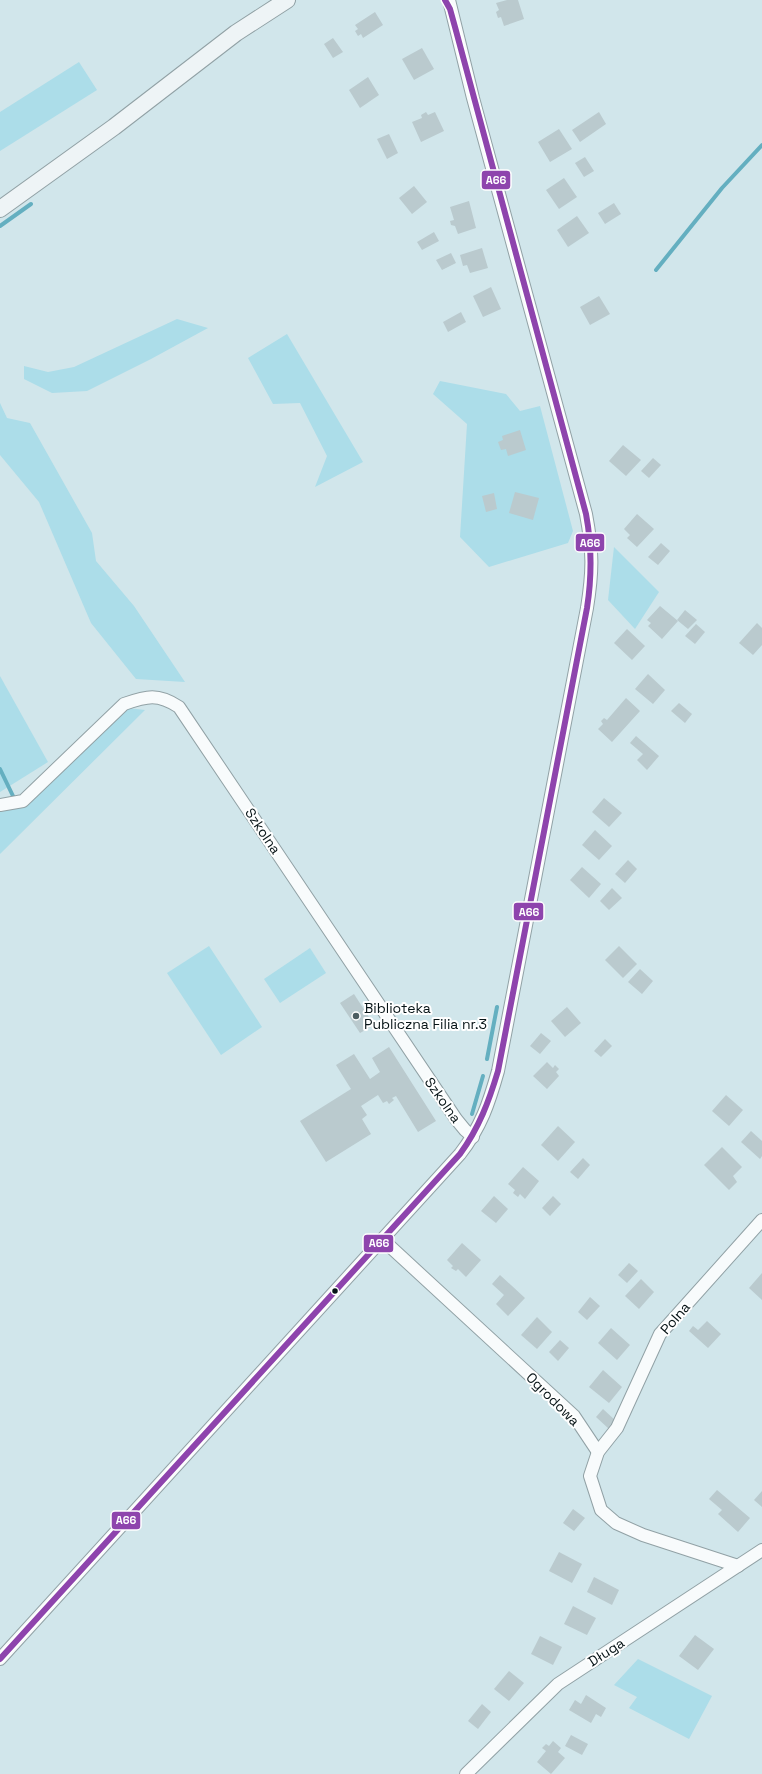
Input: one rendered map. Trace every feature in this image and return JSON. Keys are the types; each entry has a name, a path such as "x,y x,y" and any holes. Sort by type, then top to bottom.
{"main road":[{"path":"0,209 114,127 236,33 287,0"}],"street":[{"path":"0,1659 447,1170 474,1137 488,1105 498,1071 587,608 593,562 586,514 448,3"},
{"name":"Szkolna","path":"0,805 23,801 124,704 140,698 154,696 167,699 180,706 456,1119 465,1130 474,1137"},
{"name":"Polna","path":"598,1452 616,1428 660,1334 762,1220"},
{"name":"Ogrodowa","path":"383,1240 574,1416 598,1452"},
{"path":"598,1452 590,1476 601,1510 616,1523 643,1535 738,1566"},
{"name":"Długa","path":"466,1774 558,1684 762,1550"}],"shaded area":[{"path":"79,62 97,90 0,151 0,112"},
{"path":"177,319 208,328 87,391 52,393 24,379 24,366 48,372 74,367"},
{"path":"287,334 363,462 315,487 327,456 300,403 273,404 248,358"},
{"path":"440,381 506,394 520,411 540,406 573,531 568,543 489,567 460,537 467,424 433,394"},
{"path":"0,403 7,418 30,423 92,533 96,561 134,606 185,682 136,679 91,623 39,502 0,455"},
{"path":"614,547 659,592 635,629 608,600"},
{"path":"0,676 48,762 0,792"},
{"path":"128,708 145,710 0,854 0,812 24,807"},
{"path":"209,946 262,1027 221,1055 167,973"},
{"path":"310,948 326,973 280,1003 264,979"},
{"path":"638,1659 712,1696 689,1739 629,1708 637,1697 614,1685"}],"building":[{"path":"507,0 518,0 524,19 504,26 501,17 498,18 496,12 499,10 496,3"},
{"path":"375,12 383,25 363,38 361,34 358,36 355,31 358,29 355,25"},
{"path":"333,38 343,52 333,58 324,44"},
{"path":"422,48 434,69 414,80 402,59"},
{"path":"368,77 379,95 360,108 349,90"},
{"path":"426,112 428,115 435,112 444,131 421,142 412,122 422,118 421,115"},
{"path":"599,112 606,124 580,142 572,130"},
{"path":"559,129 572,149 550,162 538,142"},
{"path":"389,134 398,153 387,159 377,139"},
{"path":"585,157 594,171 584,177 575,163"},
{"path":"564,178 577,197 559,209 546,190"},
{"path":"414,186 427,202 412,214 399,198"},
{"path":"469,201 476,228 458,234 455,226 451,225 450,221 454,220 450,207"},
{"path":"614,203 621,214 605,224 598,213"},
{"path":"577,216 589,233 568,247 557,230"},
{"path":"434,232 439,241 422,250 417,242"},
{"path":"482,248 488,268 470,273 467,265 463,266 460,255"},
{"path":"451,253 456,263 442,270 436,260"},
{"path":"491,287 501,309 483,317 473,296"},
{"path":"599,296 610,314 590,325 580,307"},
{"path":"461,312 466,322 448,332 443,322"},
{"path":"520,430 526,450 508,456 506,449 501,450 498,442 503,440 502,436"},
{"path":"623,445 641,460 626,476 609,461"},
{"path":"653,458 661,465 649,478 641,471"},
{"path":"515,492 539,498 533,520 509,513"},
{"path":"494,493 497,509 486,512 482,496"},
{"path":"637,514 654,529 637,547 627,538 630,535 624,529"},
{"path":"661,543 670,551 658,565 648,557"},
{"path":"660,606 678,621 662,639 648,626 651,623 647,620"},
{"path":"685,610 697,620 688,629 677,620"},
{"path":"757,623 762,628 762,645 753,655 739,643"},
{"path":"696,624 705,632 695,644 685,636"},
{"path":"627,629 645,646 632,660 614,643"},
{"path":"648,674 665,690 653,704 635,689"},
{"path":"626,698 640,711 612,742 598,729 603,724 601,721 604,718 607,720"},
{"path":"679,703 692,714 685,723 671,711"},
{"path":"636,736 659,756 647,770 637,760 643,754 630,743"},
{"path":"604,798 622,813 609,827 592,812"},
{"path":"595,830 612,846 599,860 582,845"},
{"path":"628,860 637,869 625,883 615,874"},
{"path":"582,867 601,884 589,898 570,880"},
{"path":"612,888 622,898 609,910 600,901"},
{"path":"619,946 637,964 623,978 605,960"},
{"path":"640,969 653,981 642,994 628,982"},
{"path":"354,994 374,1025 360,1033 340,1003"},
{"path":"567,1007 581,1023 565,1037 551,1021"},
{"path":"541,1033 551,1041 540,1054 530,1046"},
{"path":"605,1039 612,1046 601,1057 594,1051"},
{"path":"389,1047 436,1121 418,1132 396,1096 392,1098 394,1100 389,1104 387,1101 383,1103 378,1095 361,1106 367,1115 362,1119 371,1134 326,1162 300,1121 351,1089 336,1065 354,1054 370,1079 380,1072 372,1058"},
{"path":"547,1062 553,1068 555,1065 559,1069 556,1072 559,1076 547,1089 533,1076"},
{"path":"726,1095 743,1110 729,1126 712,1111"},
{"path":"558,1126 575,1142 558,1161 541,1145"},
{"path":"751,1131 762,1141 762,1156 760,1159 741,1142"},
{"path":"722,1147 742,1167 733,1176 737,1182 729,1190 704,1165"},
{"path":"583,1158 590,1165 578,1179 570,1172"},
{"path":"523,1167 539,1181 525,1199 520,1194 518,1197 513,1193 515,1190 508,1184"},
{"path":"494,1196 508,1209 496,1223 481,1211"},
{"path":"553,1196 561,1204 550,1216 542,1208"},
{"path":"462,1243 481,1260 466,1277 458,1269 456,1271 451,1268 453,1266 447,1260"},
{"path":"629,1263 638,1271 627,1283 618,1275"},
{"path":"762,1273 762,1300 749,1288"},
{"path":"500,1275 525,1298 508,1316 496,1304 504,1295 492,1284"},
{"path":"641,1279 654,1292 639,1309 625,1296"},
{"path":"590,1297 600,1306 587,1320 578,1312"},
{"path":"537,1317 552,1332 537,1349 521,1335"},
{"path":"707,1321 721,1334 708,1348 689,1331 693,1326 698,1330"},
{"path":"611,1328 630,1345 617,1360 598,1343"},
{"path":"560,1340 569,1348 558,1361 549,1352"},
{"path":"603,1370 622,1387 609,1403 589,1387"},
{"path":"603,1409 616,1421 609,1429 596,1417"},
{"path":"717,1490 750,1518 738,1532 718,1514 722,1510 709,1499"},
{"path":"762,1491 762,1507 754,1500"},
{"path":"573,1509 585,1518 574,1531 563,1523"},
{"path":"559,1552 582,1564 572,1583 549,1571"},
{"path":"594,1577 619,1590 612,1605 587,1592"},
{"path":"573,1606 596,1618 587,1635 564,1624"},
{"path":"695,1635 714,1649 698,1670 679,1656"},
{"path":"540,1636 562,1647 553,1665 531,1654"},
{"path":"509,1671 524,1683 509,1701 494,1689"},
{"path":"586,1695 606,1708 601,1717 596,1714 591,1723 569,1710 575,1700 581,1704"},
{"path":"482,1704 491,1712 478,1729 468,1721"},
{"path":"571,1735 588,1744 582,1755 565,1746"},
{"path":"553,1741 561,1748 558,1752 565,1758 551,1774 537,1762 546,1751 542,1748 546,1744 549,1746"}],"waterway":[{"path":"656,270 722,188 762,145"},
{"path":"0,226 31,204"},
{"path":"0,769 13,796"},
{"path":"487,1059 497,1007"},
{"path":"472,1114 483,1076"}],"transit line":[{"name":"A66","path":"0,1659 460,1154 473,1134 483,1114 498,1071 587,608 590,584 590,549 586,514 455,27 450,9 445,0"}],"place":[{"name":"Biblioteka Publiczna Filia nr.3","path":"356,1016"}]}
